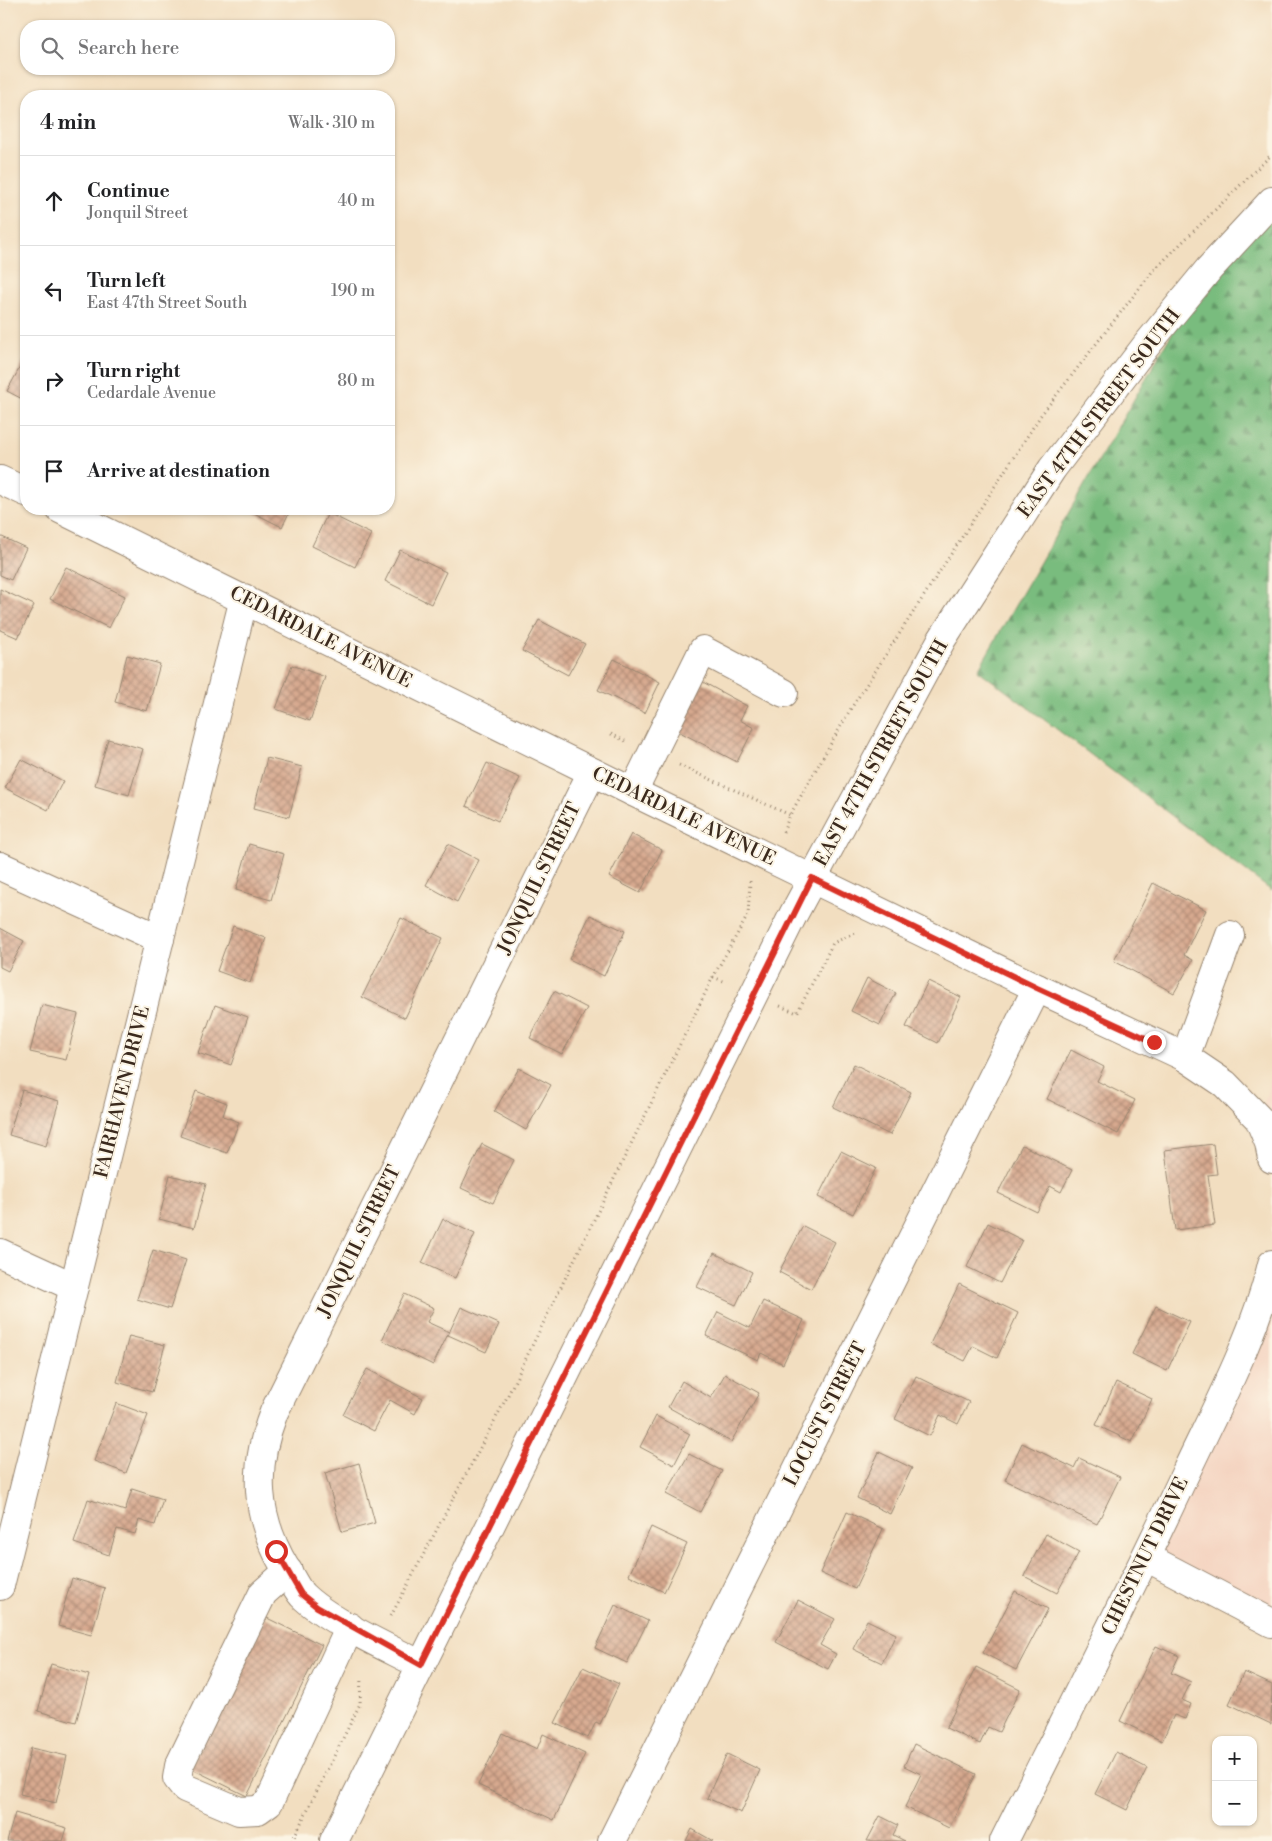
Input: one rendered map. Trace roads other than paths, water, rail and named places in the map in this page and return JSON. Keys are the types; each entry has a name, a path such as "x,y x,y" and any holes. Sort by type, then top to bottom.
{"street":[{"name":"EAST 47TH STREET SOUTH","path":"334,1841 812,878 942,639 1052,469 1144,347 1209,269 1272,202"},
{"path":"0,480 20,489"},
{"name":"CEDARDALE AVENUE","path":"72,515 244,598 633,792 1037,988 1185,1057 1225,1084 1259,1120 1272,1159"},
{"name":"FAIRHAVEN DRIVE","path":"0,1586 244,598"},
{"path":"633,792 703,650 784,693"},
{"name":"JONQUIL STREET","path":"421,1665 350,1627 317,1607 301,1594 276,1551 265,1523 259,1487 262,1451 267,1431 592,772"},
{"path":"0,866 160,938"},
{"path":"1185,1057 1230,935"},
{"name":"LOCUST STREET","path":"612,1841 1037,988"},
{"path":"0,1253 74,1287"},
{"name":"CHESTNUT DRIVE","path":"1004,1841 1146,1557 1240,1358 1271,1274"},
{"path":"1146,1557 1272,1623"},
{"path":"288,1571 263,1593 179,1766 177,1778 185,1788 238,1811 258,1810 270,1802 350,1627"}]}
